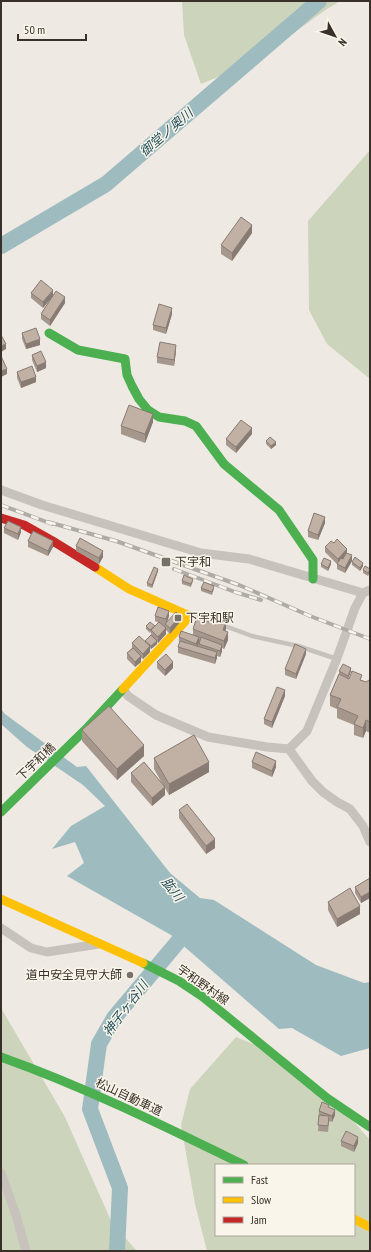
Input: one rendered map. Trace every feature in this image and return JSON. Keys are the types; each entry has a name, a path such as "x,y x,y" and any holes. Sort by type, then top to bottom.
{"main road":[{"path":"49,333 78,350 125,359 128,379 147,410 156,417 190,422 196,426 224,464 279,510 313,560 313,579"},
{"path":"1,518 24,525 129,588 190,616"},
{"name":"下宇和橋","path":"1,812 86,729 190,616"},
{"name":"宇和野村線","path":"1,899 179,980 203,997 327,1098 370,1127"},
{"name":"松山自動車道","path":"1,1057 81,1088 242,1164"},
{"path":"355,1220 370,1227"}],"street":[{"path":"1,490 49,507 200,553 249,559 313,579 367,591 355,608 337,659 307,731 289,749"},
{"path":"123,690 128,696 156,715 208,737 267,747 289,749 312,781 337,802 350,809 362,826 370,842"},
{"path":"1,928 31,948 47,952 100,944"},
{"path":"1,1173 16,1215 26,1251"}],"lane":[{"path":"190,616 225,626 252,636 298,646 337,659"}],"green space":[{"path":"182,1 340,1 254,62 201,84 184,35"},
{"path":"370,150 370,379 327,344 309,310 308,221"},
{"path":"1,1008 65,1117 112,1223 137,1251 1,1251"},
{"path":"236,1037 282,1056 346,1113 370,1140 370,1251 207,1251 195,1204 181,1125 190,1089"}],"water":[{"name":"肱川","path":"1,709 5,714 77,767 86,766 170,873 200,898 214,900 316,965 364,983 370,982 370,1048 341,1056 292,1028 279,1029 171,935 67,876 84,863 75,842 52,849 71,826 105,806 83,785 27,747 1,724"}],"building":[{"path":"241,217 252,225 232,253 221,245"},
{"path":"41,280 53,290 43,302 31,293"},
{"path":"56,291 65,297 50,320 41,314"},
{"path":"159,304 172,308 166,328 153,325"},
{"path":"36,328 40,339 26,344 22,333"},
{"path":"1,335 6,344 1,346"},
{"path":"160,342 176,345 174,360 157,357"},
{"path":"41,351 46,362 37,366 32,355"},
{"path":"1,356 7,369 1,371"},
{"path":"32,366 36,377 21,382 17,372"},
{"path":"129,405 153,414 145,434 121,426"},
{"path":"241,420 252,428 236,447 226,439"},
{"path":"270,437 276,442 271,446 266,441"},
{"path":"314,513 325,517 318,535 308,531"},
{"path":"8,521 21,527 18,534 4,528"},
{"path":"33,531 53,541 48,551 28,541"},
{"path":"80,538 103,551 99,558 76,546"},
{"path":"337,539 347,549 338,559 325,547 331,541 334,543"},
{"path":"346,553 352,555 345,568 337,564 341,558 343,559"},
{"path":"355,557 363,563 360,568 352,562"},
{"path":"324,558 331,561 328,568 321,564"},
{"path":"365,566 370,569 368,573 363,570"},
{"path":"154,567 158,569 152,585 147,583"},
{"path":"184,575 193,579 191,584 182,581"},
{"path":"204,582 214,586 212,592 201,588"},
{"path":"158,607 169,611 166,619 155,616"},
{"path":"176,612 180,616 170,628 165,624"},
{"path":"211,616 226,621 223,630 228,632 224,641 193,629 197,617 209,622"},
{"path":"150,622 155,626 150,630 146,626"},
{"path":"159,622 166,628 158,637 151,630"},
{"path":"181,631 199,637 196,644 179,637"},
{"path":"151,635 157,641 151,646 145,641"},
{"path":"139,636 150,646 143,654 132,643"},
{"path":"201,637 222,645 220,651 199,644"},
{"path":"180,641 217,652 215,658 178,647"},
{"path":"295,644 306,649 296,674 285,669"},
{"path":"133,648 141,656 135,662 127,653"},
{"path":"166,654 173,662 165,670 157,662"},
{"path":"343,664 351,668 348,676 339,671"},
{"path":"352,671 362,675 360,680 366,682 369,680 370,681 370,722 366,720 363,728 354,724 358,716 337,707 341,699 330,695 339,674 349,679"},
{"path":"277,687 285,690 272,722 264,719"},
{"path":"109,706 144,745 117,769 82,730"},
{"path":"194,735 209,762 169,784 154,758"},
{"path":"256,752 276,761 272,771 252,762"},
{"path":"144,762 165,787 152,798 131,773"},
{"path":"187,804 215,839 206,846 179,810"},
{"path":"370,878 370,892 361,897 355,887"},
{"path":"350,888 360,906 337,919 328,902"},
{"path":"322,1102 335,1110 332,1116 319,1111"},
{"path":"319,1115 329,1116 328,1126 318,1125"},
{"path":"346,1131 358,1137 354,1146 341,1141"}],"waterway":[{"name":"御堂ノ奥川","path":"1,246 106,184 319,1"},
{"name":"神子ヶ谷川","path":"117,1251 120,1188 90,1109 99,1044 114,1018 192,925"}],"railway":[{"path":"1,505 52,524"},
{"path":"48,522 116,541 239,585 310,616 370,639"},
{"path":"174,569 261,600"}],"traffic: fast":[{"path":"49,333 78,350 125,359 127,375 139,399 148,410 159,417 185,421 196,426 224,464 279,510 313,560 313,579"},
{"path":"1,812 86,729 123,689"},
{"path":"143,963 179,981 203,997 327,1098 370,1127"},
{"path":"1,1057 94,1094 242,1164"}],"traffic: slow":[{"path":"95,567 129,589 190,616 123,689"},
{"path":"1,899 143,963"},
{"path":"355,1220 370,1227"}],"traffic: jam":[{"path":"1,518 24,525 95,567"}],"place":[{"name":"下宇和","path":"166,562"},
{"name":"下宇和駅","path":"178,618"},
{"name":"道中安全見守大師","path":"130,975"}]}
